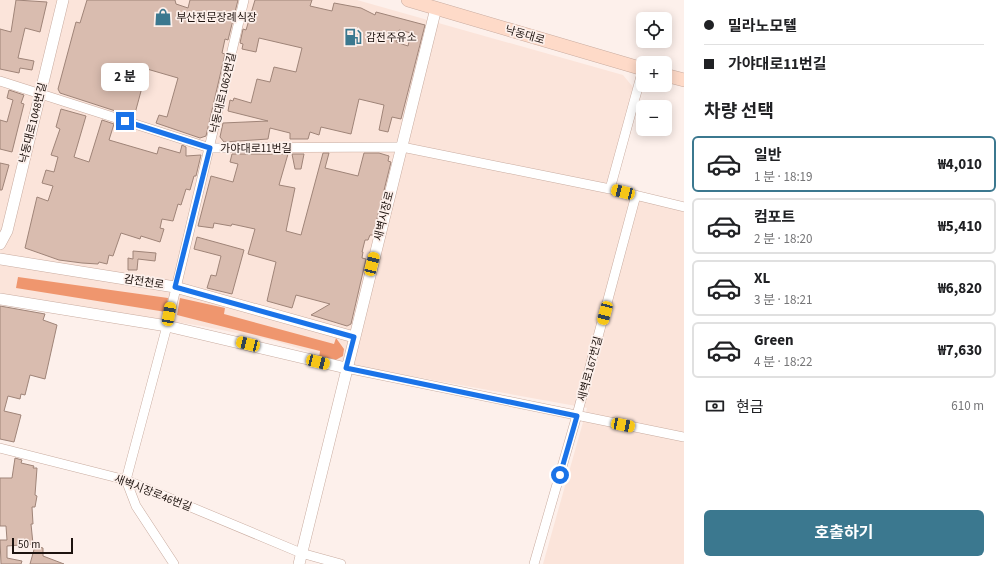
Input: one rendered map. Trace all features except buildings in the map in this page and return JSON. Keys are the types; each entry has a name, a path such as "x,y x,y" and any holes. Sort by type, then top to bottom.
{"main road":[{"name":"낙동대로","path":"408,0 636,67"},
{"path":"672,77 684,80"}],"street":[{"name":"낙동대로1048번길","path":"0,244 7,231 63,0"},
{"name":"낙동대로1062번길","path":"126,480 167,326 171,303 210,148 244,0"},
{"name":"새벽시장로","path":"298,564 436,8"},
{"name":"가야대로11번길","path":"0,81 210,148 402,147 610,189 684,207"},
{"path":"610,189 637,92"},
{"name":"새벽로167번길","path":"534,564 577,416 636,196"},
{"name":"감전천로","path":"0,259 175,287 354,337"},
{"path":"0,299 167,326 346,368 684,437"},
{"name":"새벽시장로46번길","path":"0,448 126,480 301,553 341,564"},
{"path":"126,480 136,506 174,564"}],"shaded area":[{"path":"0,0 357,0 623,75 633,87 606,193 684,209 684,564 543,564 587,408 355,366 275,341 202,326 39,301 0,293"},
{"path":"18,277 168,298 166,312 16,288"},
{"path":"180,298 225,308 224,314 334,344 336,338 344,349 343,356 332,362 319,358 320,351 177,315"}],"place":[{"name":"부산전문장례식장","path":"163,17"},
{"name":"감전주유소","path":"353,37"}],"route":[{"path":"125,121 210,148 175,287 354,337 346,368 577,416 560,475"}]}
